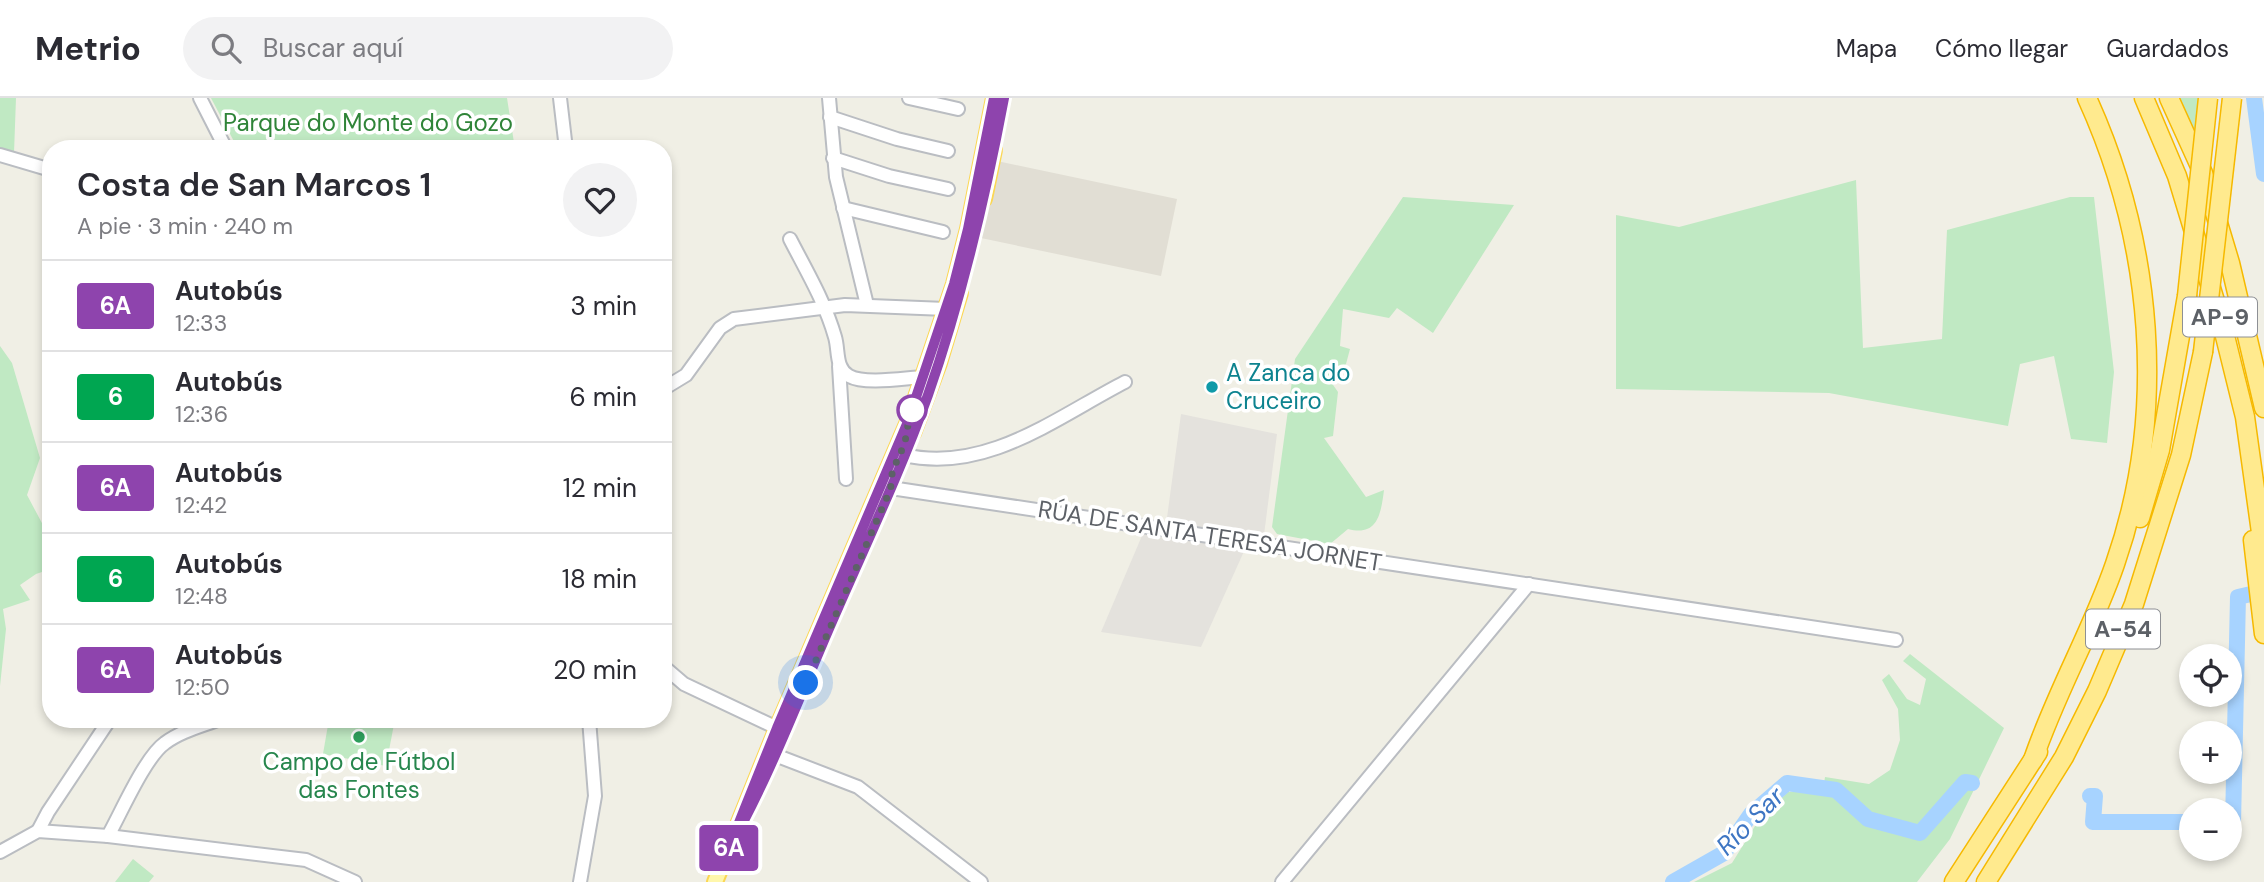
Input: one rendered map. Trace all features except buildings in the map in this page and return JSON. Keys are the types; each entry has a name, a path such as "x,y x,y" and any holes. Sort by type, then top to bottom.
{"highway":[{"path":"2033,760 2045,725 2090,629 2116,563 2140,467 2146,414 2146,317 2140,269 2116,171 2087,98"},
{"name":"AP-9","path":"2144,98 2177,176 2222,324 2245,417 2264,554"},
{"name":"AP-9","path":"2169,98 2203,173 2230,263 2264,408"},
{"name":"A-54","path":"1954,882 2033,760 2076,682 2138,523 2160,450 2187,296 2208,98"},
{"name":"A-54","path":"1986,882 2064,757 2096,691 2134,604 2181,455 2203,352 2232,98"},
{"path":"2251,460 2248,498 2264,634"}],"main road":[{"path":"940,314 954,284 968,229 994,98"},
{"path":"728,850 775,755 904,455 971,258 1004,98"},
{"path":"940,314 953,304 960,278 971,258"},
{"path":"715,882 777,728 931,374 949,316 940,314"},
{"path":"891,488 890,479 905,441 907,424"},
{"path":"847,567 862,544 884,492 891,488"},
{"path":"775,755 777,728"},
{"path":"760,770 769,757 775,755"}],"street":[{"path":"200,98 221,140"},
{"path":"560,98 565,140"},
{"path":"830,98 833,158 867,305"},
{"path":"909,98 958,109"},
{"path":"830,117 897,139 948,150"},
{"path":"0,155 42,167"},
{"path":"833,158 889,176 948,189"},
{"path":"843,208 943,232"},
{"path":"790,239 827,308 838,344 846,479"},
{"path":"672,383 685,375 716,333 729,321 759,314 867,305 940,314"},
{"path":"839,366 844,373 857,380 931,374"},
{"path":"904,455 952,460 988,450 1024,438 1125,382"},
{"name":"RÚA DE SANTA TERESA JORNET","path":"891,488 1896,640"},
{"path":"1282,882 1529,584"},
{"path":"672,674 684,684 777,728"},
{"path":"38,831 104,728"},
{"path":"108,836 151,758 163,744 196,728"},
{"path":"580,882 595,796 590,728"},
{"path":"775,755 858,787 981,882"},
{"path":"0,852 38,831 108,836 306,860 355,882"}],"shaded area":[{"path":"997,161 1177,199 1161,276 981,238"},
{"path":"1181,414 1277,434 1264,535 1258,539 1166,525"},
{"path":"1144,531 1245,549 1201,647 1101,632"}],"green space":[{"path":"0,98 16,98 14,153 0,148"},
{"name":"Parque do Monte do Gozo","path":"211,98 507,98 514,140 233,140"},
{"path":"2177,98 2202,98 2196,149"},
{"path":"1856,180 1863,348 1942,339 1947,230 2070,197 2094,197 2114,372 2107,443 2071,439 2054,356 2020,364 2008,426 1829,393 1616,389 1616,215 1679,227"},
{"path":"1403,197 1514,205 1433,333 1397,308 1389,318 1343,309 1340,346 1350,349 1346,364 1331,382 1338,392 1333,436 1324,438 1366,497 1384,490 1379,515 1366,530 1348,529 1330,544 1277,534 1272,527 1295,359"},
{"path":"0,346 12,363 40,458 27,495 42,523 42,572 20,585 30,600 3,609 6,629 0,686"},
{"path":"1910,654 2004,728 1950,839 1917,882 1694,882 1732,863 1760,818 1788,792 1823,790 1825,777 1869,784 1890,770 1900,740 1898,709 1882,680 1889,674 1907,699 1920,705 1926,679 1903,661"},
{"name":"Campo de Fútbol das Fontes","path":"327,728 393,728 386,766 323,754"},
{"path":"133,859 154,876 149,882 115,882"}],"waterway":[{"name":"Río Sar","path":"2254,98 2264,174"},
{"name":"Río Sar","path":"2234,798 2238,597 2251,594"},
{"name":"Río Sar","path":"1673,882 1724,853 1751,814 1787,783 1836,790 1868,819 1920,833 1965,782 1972,783"},
{"name":"Río Sar","path":"2090,796 2095,796 2093,822 2179,822"}],"bus line":[{"name":"6A","path":"994,98 982,164 954,284 907,424 728,850 785,733 928,395 954,317 977,234 1004,98"}],"place":[{"name":"A Zanca do Cruceiro","path":"1212,387"},
{"name":"Campo de Fútbol das Fontes","path":"359,737"}],"route":[{"path":"806,683 891,488 890,479 905,441 912,410"}]}
